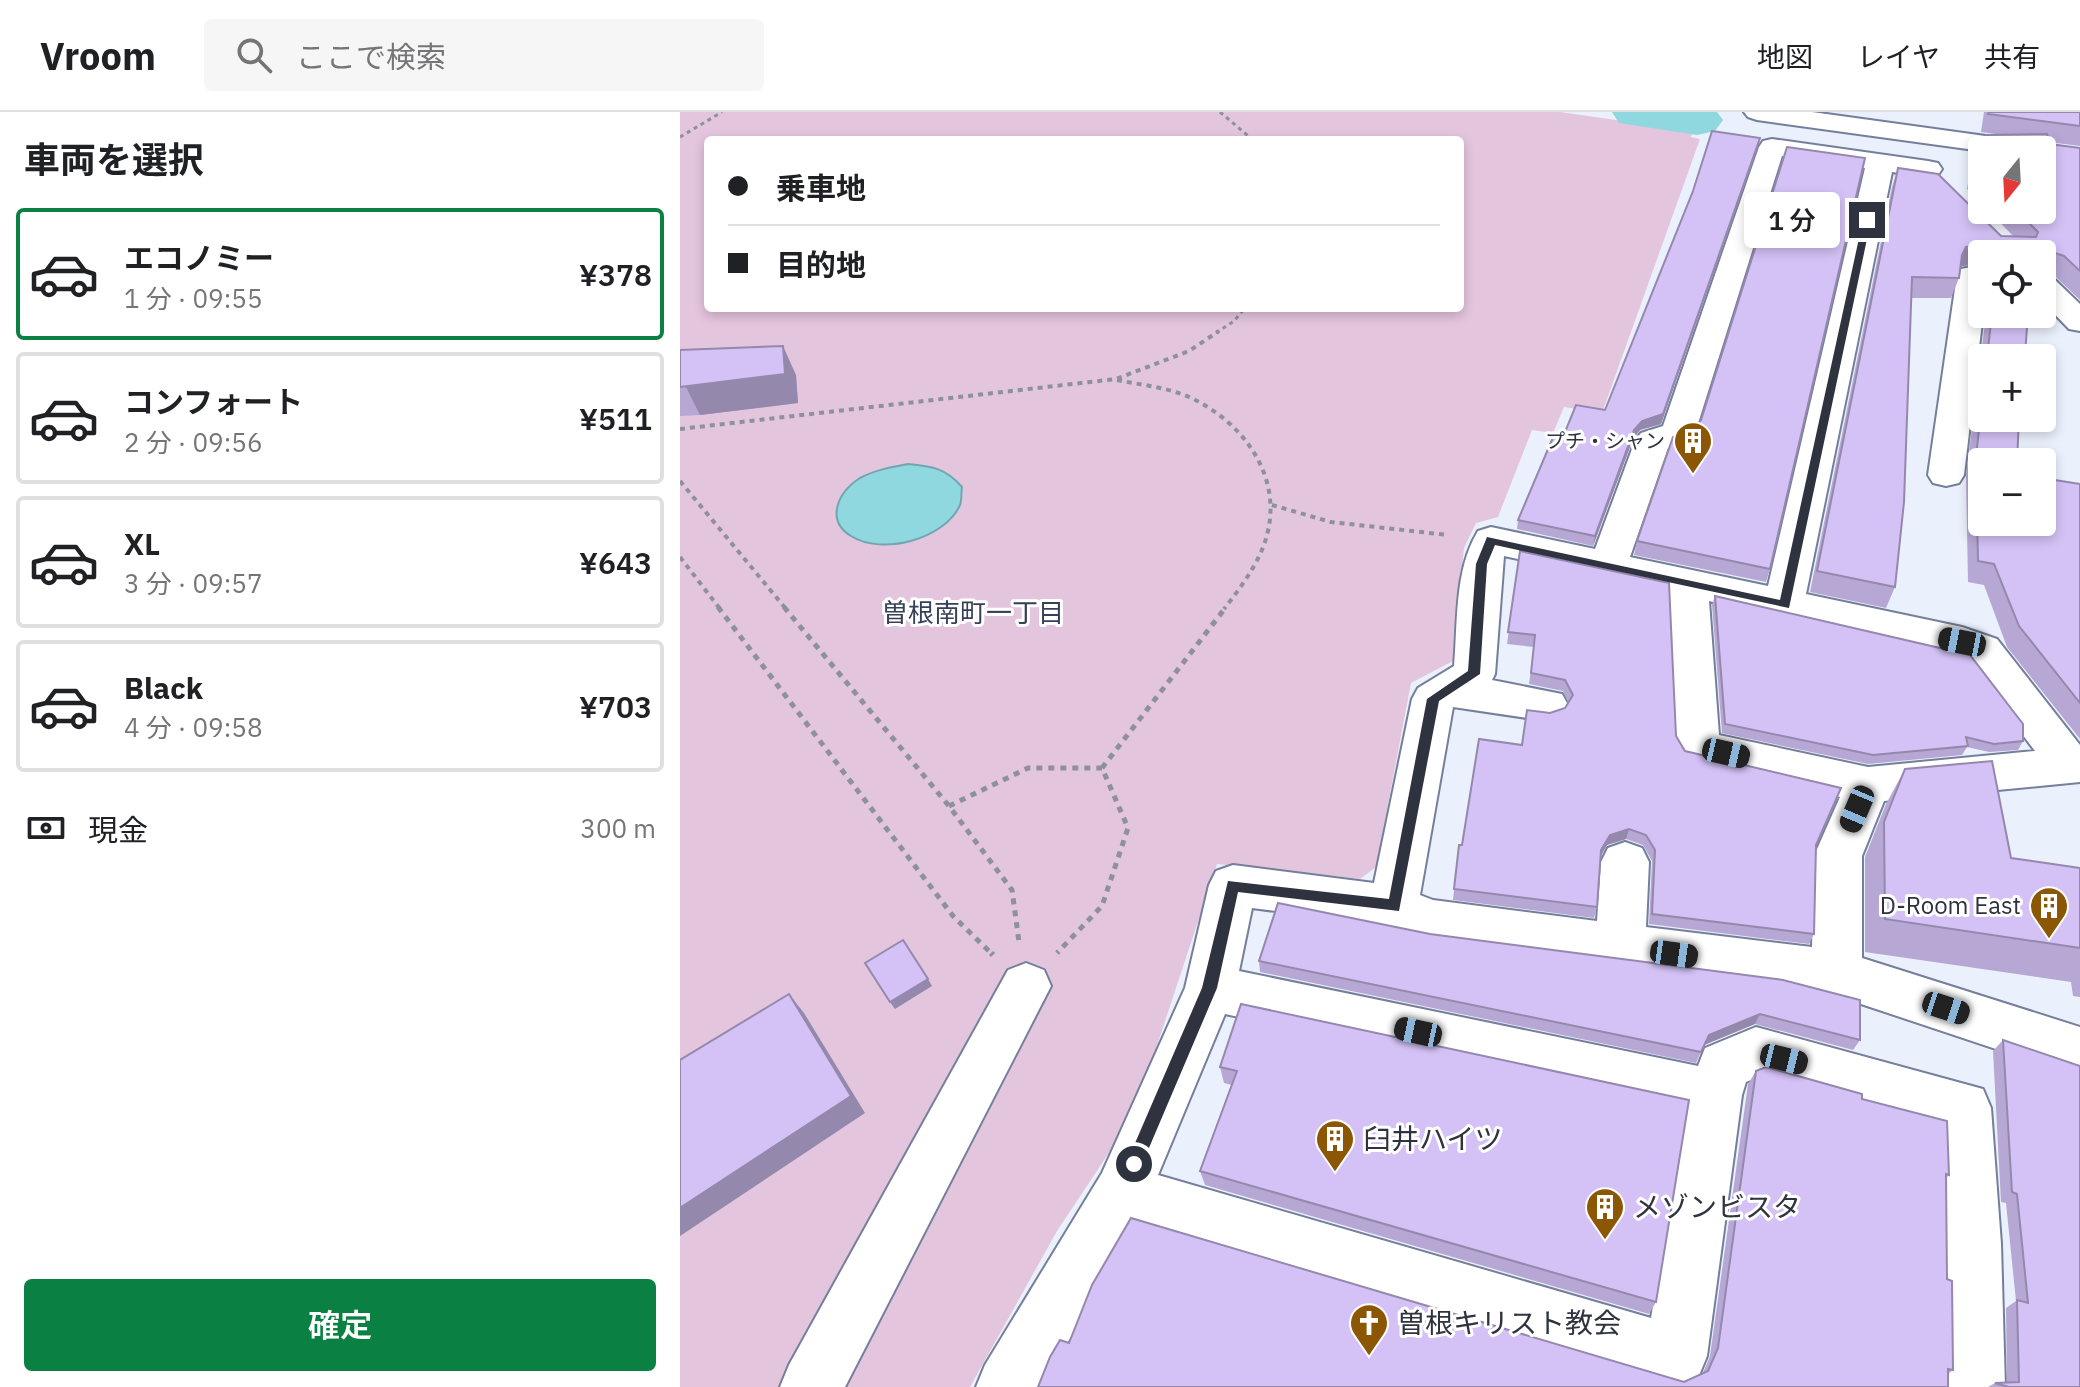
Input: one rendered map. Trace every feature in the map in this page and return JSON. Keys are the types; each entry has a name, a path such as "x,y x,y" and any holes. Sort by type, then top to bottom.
{"street":[{"path":"1757,112 1879,121 1968,138"},
{"path":"1608,566 1653,441 1678,433 1772,147 1880,163 1938,180 1879,121"},
{"path":"1784,605 1880,163"},
{"path":"2056,298 2080,322"},
{"path":"1946,475 1968,306"},
{"path":"1394,906 1433,699 1474,674 1482,564 1491,540 1962,642 1982,650 2075,765"},
{"path":"1688,584 1698,747 1868,785 2075,765"},
{"path":"1449,689 1547,705"},
{"path":"1837,973 1838,856 1868,785"},
{"path":"1620,947 1625,862"},
{"path":"1007,1387 1122,1193 1210,988 1233,885 1394,906 1430,921 1837,973 2080,1052"},
{"path":"811,1387 1026,986"},
{"path":"1210,988 1715,1095"},
{"path":"1122,1193 1676,1356 1715,1095 1724,1066 1756,1052 1964,1108 1972,1244 1974,1387"}],"path":[{"path":"680,137 722,112"},
{"path":"1220,112 1248,136"},
{"path":"680,429 1116,379 1189,351 1234,321 1242,312"},
{"path":"1102,768 1164,692 1243,583 1267,537 1272,505 1260,459 1237,427 1188,397 1116,379"},
{"path":"680,481 949,806 1012,890 1026,986"},
{"path":"1272,505 1331,522 1491,540"},
{"path":"680,557 953,916 1026,986"},
{"path":"949,806 1028,768 1102,768"},
{"path":"1026,986 1102,906 1128,828 1102,768"}],"shaded area":[{"path":"680,112 1560,112 1693,131 1691,137 1700,139 1602,413 1564,407 1553,433 1532,430 1498,517 1476,523 1464,548 1453,661 1411,683 1376,867 1360,879 1217,864 1134,1115 1057,1231 970,1387 680,1387"}],"water":[{"path":"908,464 938,469 962,487 960,505 952,517 927,535 895,544 864,542 843,529 838,522 838,506 852,484 871,473"}],"building":[{"path":"2080,112 2080,126 1988,114"},
{"path":"1712,131 1760,138 1663,414 1642,421 1634,430 1595,536 1518,520 1554,435 1563,437 1576,405 1605,410 1693,191"},
{"path":"2047,134 2048,136 1986,136"},
{"path":"2056,145 2080,148 2080,271 2064,256 2056,253 2056,240 1968,240 1959,278 1912,277 1904,502 1895,587 1817,571 1898,168 1938,174 1968,204 1968,224 1989,224 2001,236 2036,237 2038,232 2030,224 2056,224"},
{"path":"1787,147 1865,158 1770,569 1637,541 1673,437 1694,430 1701,420"},
{"path":"1990,328 2027,328 2026,344 1989,344"},
{"path":"783,346 785,374 680,387 680,350"},
{"path":"1979,432 2018,432 2018,448 1977,448"},
{"path":"2056,480 2080,484 2080,703 2019,626 1994,564 1978,561 1978,536 2056,536"},
{"path":"1520,551 1669,583 1676,736 1685,751 1841,788 1816,845 1814,934 1652,914 1655,850 1646,835 1629,829 1610,835 1601,850 1597,907 1454,889 1479,739 1522,745 1527,710 1550,713 1565,708 1573,695 1565,680 1531,673 1535,635 1508,632"},
{"path":"1715,596 1970,655 2023,724 2023,741 1994,744 1966,737 1968,746 1873,755 1725,724"},
{"path":"1992,761 2011,858 2080,868 2080,948 1885,919 1884,822 1905,769"},
{"path":"1278,903 1430,934 1783,980 1860,1000 1860,1040 1760,1014 1709,1035 1701,1052 1259,961"},
{"path":"903,940 928,979 890,1002 865,963"},
{"path":"789,994 851,1096 680,1208 680,1060"},
{"path":"1241,1004 1689,1100 1656,1302 1200,1171 1237,1071 1220,1067"},
{"path":"2003,1040 2080,1066 2080,1387 2009,1387 1995,1383 2019,1382 2017,1300 2028,1303 2017,1194 2012,1192"},
{"path":"1766,1067 1862,1094 1862,1099 1947,1121 1947,1279 1952,1281 1953,1370 1948,1369 1948,1387 1038,1387 1060,1340 1069,1343 1092,1285 1131,1218 1684,1382 1708,1371 1718,1348 1756,1071"}],"waterway":[{"path":"1637,112 1697,120"}],"place":[{"name":"プチ・シャン","path":"1693,475"},
{"name":"D-Room East","path":"2049,940"},
{"name":"臼井ハイツ","path":"1335,1173"},
{"name":"メゾンビスタ","path":"1605,1241"},
{"name":"曽根キリスト教会","path":"1369,1357"}],"district":[{"name":"曽根南町一丁目","path":"973,613"}],"route":[{"path":"1134,1164 1210,988 1233,885 1394,906 1433,699 1474,674 1482,564 1491,540 1784,605 1867,220"}]}
